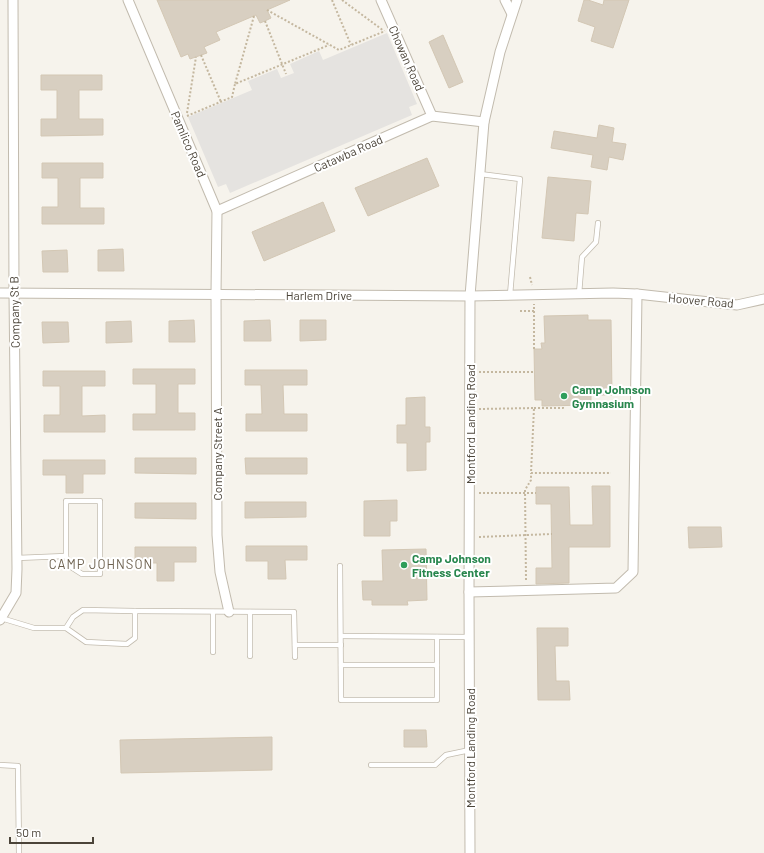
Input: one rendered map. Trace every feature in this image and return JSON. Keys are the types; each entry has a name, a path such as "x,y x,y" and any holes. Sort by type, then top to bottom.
{"street":[{"name":"Company St B","path":"2,614 16,593 17,558 13,0"},
{"name":"Pamlico Road","path":"128,0 182,118 217,211 216,294"},
{"name":"Chowan Road","path":"382,0 432,116"},
{"path":"505,0 512,14"},
{"name":"Montford Landing Road","path":"470,853 470,296 484,122 500,52 517,0"},
{"path":"432,116 484,122"},
{"name":"Catawba Road","path":"217,211 432,116"},
{"name":"Harlem Drive","path":"0,293 470,296 613,293 637,294"},
{"name":"Company Street A","path":"216,294 217,535 220,572 229,612"},
{"path":"469,592 616,588 633,572 637,294"},
{"name":"Hoover Road","path":"637,294 737,304 764,299"}],"lane":[{"path":"480,174 520,179 510,295"},
{"path":"579,294 582,257 596,242 598,223"},
{"path":"66,501 100,501 100,574 82,574 68,565 66,556 66,501"},
{"path":"17,558 66,556"},
{"path":"340,566 341,700 437,700 437,637"},
{"path":"66,628 73,617 83,610 294,612 295,657"},
{"path":"2,614 34,628 66,628 86,642 127,644 135,638 135,611"},
{"path":"213,612 213,652"},
{"path":"250,612 250,656"},
{"path":"341,636 469,637"},
{"path":"295,645 341,645"},
{"path":"341,665 437,665"},
{"path":"371,764 435,765 446,755 470,750"},
{"path":"0,765 18,766 19,853"}],"path":[{"path":"332,0 351,45"},
{"path":"342,0 385,31"},
{"path":"267,10 339,50 394,28"},
{"path":"182,118 232,97 254,16"},
{"path":"265,21 286,74"},
{"path":"235,84 329,45"},
{"path":"201,55 221,102"},
{"path":"182,118 196,57"},
{"path":"530,277 534,301 534,349"},
{"path":"520,311 534,311"},
{"path":"470,372 534,372"},
{"path":"470,410 563,408 563,405"},
{"path":"526,590 525,490 531,480 534,408"},
{"path":"531,473 612,473"},
{"path":"470,493 536,493"},
{"path":"469,537 552,534"}],"shaded area":[{"path":"387,33 417,104 409,107 412,115 230,193 226,184 218,187 188,117 252,90 248,81 277,69 281,78 294,73 290,64 319,51 323,60"}],"building":[{"path":"157,0 290,0 267,10 271,18 265,21 260,23 256,15 216,32 220,40 204,47 207,53 190,59 188,54 181,57"},
{"path":"584,0 603,5 604,0 629,0 613,48 591,41 595,27 578,21"},
{"path":"443,35 463,82 449,88 429,42"},
{"path":"41,75 102,75 102,90 79,90 79,119 103,119 103,135 41,136 41,119 57,119 57,90 41,90"},
{"path":"599,125 614,128 612,142 626,144 623,160 609,157 607,170 591,167 593,155 551,148 554,131 597,138"},
{"path":"427,158 439,186 368,216 355,188"},
{"path":"42,163 103,163 103,178 80,178 80,208 104,208 104,224 42,224 42,207 58,207 58,178 42,178"},
{"path":"548,177 591,181 588,214 576,213 574,241 542,238"},
{"path":"323,202 335,231 264,261 252,232"},
{"path":"123,249 124,271 98,271 98,250"},
{"path":"67,250 68,272 43,272 42,251"},
{"path":"588,315 588,320 611,320 612,395 591,395 591,405 542,406 542,400 535,400 534,349 542,349 541,343 545,343 544,316"},
{"path":"194,320 195,342 169,342 169,321"},
{"path":"270,320 271,341 244,341 244,321"},
{"path":"300,320 326,320 326,340 300,341"},
{"path":"131,321 132,342 106,343 106,322"},
{"path":"42,322 68,322 69,342 43,343"},
{"path":"133,369 195,369 195,384 178,384 178,413 195,413 195,430 133,430 133,414 156,414 156,384 133,384"},
{"path":"245,370 307,370 307,385 283,385 284,414 307,414 307,431 246,431 246,414 262,414 261,385 245,385"},
{"path":"43,371 105,371 105,386 82,386 82,416 105,415 105,432 44,432 44,415 60,415 60,386 43,386"},
{"path":"425,397 425,427 430,427 430,442 426,442 426,470 407,471 407,443 397,443 397,425 406,425 406,398"},
{"path":"135,458 196,458 196,474 135,473"},
{"path":"245,458 307,458 307,474 246,474"},
{"path":"43,460 105,460 105,474 83,474 83,493 66,493 66,475 43,475"},
{"path":"592,486 610,486 610,547 569,547 569,583 536,584 536,568 552,568 551,504 536,504 536,487 569,487 570,525 593,525"},
{"path":"397,500 397,521 390,521 390,536 364,536 364,501"},
{"path":"245,502 306,502 306,517 245,518"},
{"path":"135,503 196,503 196,519 135,518"},
{"path":"688,527 721,527 722,547 689,548"},
{"path":"246,546 307,546 307,560 285,560 286,579 268,579 268,561 246,561"},
{"path":"135,547 196,547 196,562 174,562 174,581 157,581 157,563 135,563"},
{"name":"Camp Johnson Fitness Center","path":"426,549 427,600 407,601 408,605 372,605 372,600 363,600 362,581 383,581 382,550"},
{"path":"537,628 568,628 568,646 555,646 556,681 569,681 570,700 538,700"},
{"path":"404,730 426,730 427,747 404,747"},
{"path":"272,737 272,770 121,773 120,740"}],"place":[{"name":"Camp Johnson Gymnasium","path":"564,396"},
{"name":"Camp Johnson Fitness Center","path":"404,565"}],"district":[{"name":"CAMP JOHNSON","path":"101,564"}]}
